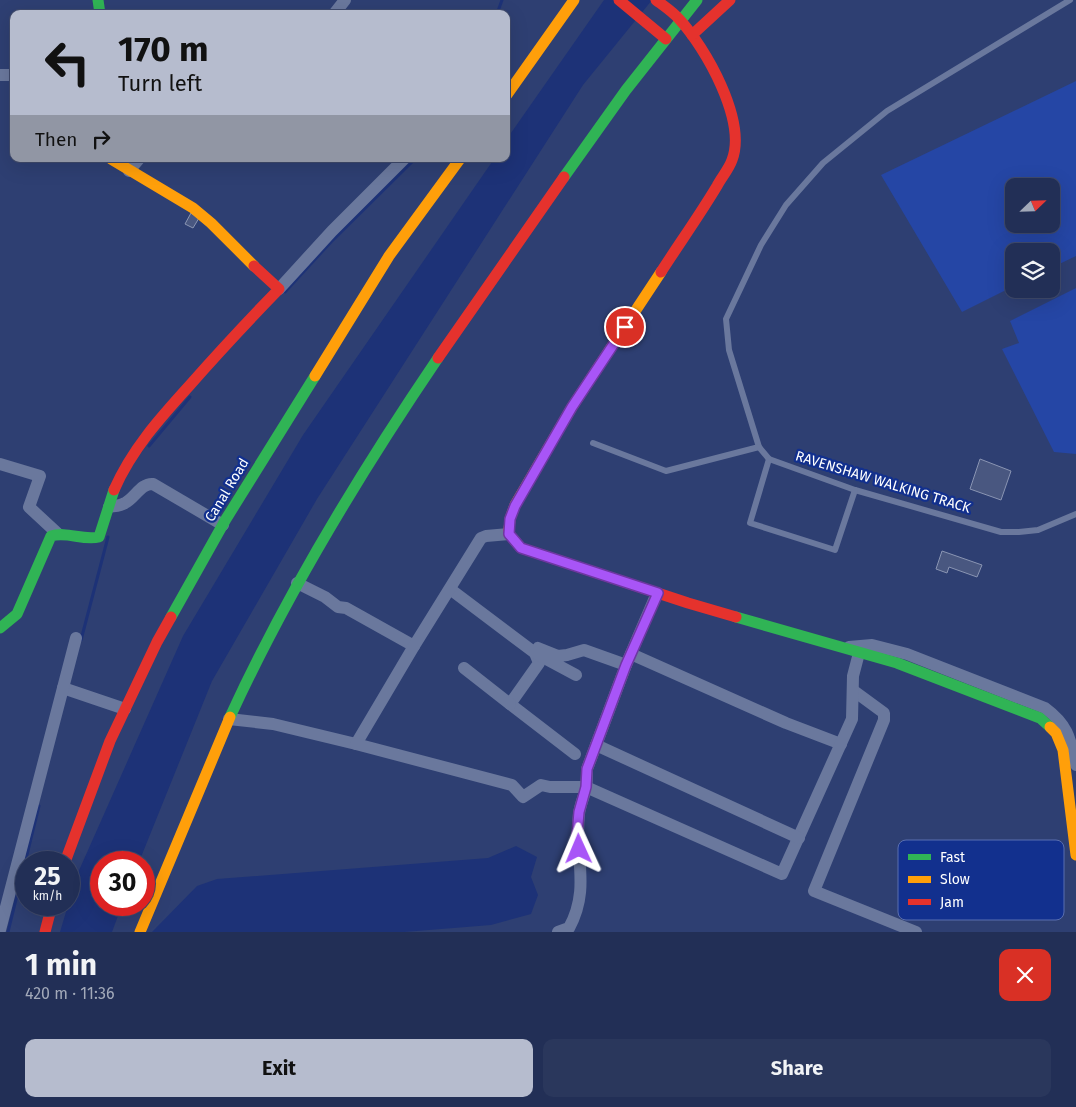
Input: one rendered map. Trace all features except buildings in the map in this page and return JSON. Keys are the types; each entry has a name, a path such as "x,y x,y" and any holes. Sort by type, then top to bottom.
{"main road":[{"path":"510,90 574,0"},
{"path":"619,0 666,38"},
{"path":"685,28 697,0"},
{"path":"685,28 716,0"},
{"path":"140,932 229,719 297,583 375,454 562,179 666,38 730,0"},
{"path":"660,3 685,28 718,78 731,110 736,139 732,160 709,199 572,407 515,506 510,519 509,534 521,548 658,593 859,654 897,663 1040,718 1049,724 1056,733 1063,750 1076,855"},
{"path":"1,626 17,614 51,536 57,533 94,539 99,537 126,466 154,424 220,350 279,289 193,208 116,162"},
{"name":"Canal Road","path":"69,851 110,741 125,709 157,642 223,525 389,256 458,162"},
{"path":"44,932 49,916"}],"street":[{"path":"337,10 345,0"},
{"path":"129,171 136,162"},
{"path":"279,289 332,231 401,162"},
{"path":"0,464 40,476 29,507 57,533"},
{"path":"109,507 120,505 131,499 143,486 152,484 223,525"},
{"path":"356,744 481,538 509,534"},
{"path":"297,583 325,597 338,607 346,608 414,646"},
{"path":"450,588 535,653 576,675"},
{"path":"558,932 570,928 580,898 577,835 579,812 586,787 587,769 629,659 658,593"},
{"path":"0,930 76,638"},
{"path":"844,648 872,644 906,654 1045,708 1064,724 1071,742 1076,765"},
{"path":"535,653 538,648 558,656 584,650 629,659 841,744"},
{"path":"510,704 539,663 535,653"},
{"path":"229,719 273,724 512,785 523,797 542,785 550,787 586,787 782,874 852,719 853,676 859,654"},
{"path":"464,668 575,754"},
{"path":"63,688 125,709"},
{"path":"854,691 884,713 884,720 814,891 916,932"},
{"path":"596,745 799,838"}],"lane":[{"path":"855,490 835,550 750,523 769,459 760,447 729,350 726,320 761,245 786,205 824,163 888,111 1070,0"},
{"path":"593,444 666,471 760,447"},
{"name":"RAVENSHAW WALKING TRACK","path":"769,459 855,490 1001,532 1038,530 1076,514"}],"shaded area":[{"path":"604,0 652,0 583,85 317,499 212,681 143,851 90,851 90,916 118,916 112,932 60,932 65,916 80,916 80,868 183,636 303,435 492,162 510,162 510,134"},
{"path":"1076,81 1076,256 1060,264 1060,243 1005,243 1005,290 962,312 881,175"},
{"path":"1076,288 1076,454 1054,452 1002,349 1019,343 1010,321 1056,298 1060,298 1060,296"},
{"path":"516,846 537,857 531,877 538,895 531,914 491,925 404,932 152,932 197,886 217,879 488,858"}],"waterway":[{"path":"498,10 502,0"},
{"path":"285,292 331,242 412,162"},
{"path":"149,446 190,397"},
{"path":"81,640 108,537"},
{"path":"8,932 39,806"}],"traffic: fast":[{"path":"98,0 99,10"},
{"path":"564,177 626,90 697,0"},
{"path":"230,717 252,670 326,533 438,358"},
{"path":"171,617 226,519 315,376"},
{"path":"0,628 17,614 51,536 99,537 114,490"},
{"path":"736,617 897,663 1040,718 1050,727"}],"traffic: slow":[{"path":"510,90 574,0"},
{"path":"116,162 193,208 211,223 254,266"},
{"path":"315,376 389,256 458,162"},
{"path":"509,530 510,519 515,505 572,407 661,272"},
{"path":"140,932 230,717"},
{"path":"1050,727 1056,733 1063,750 1076,855"}],"traffic: jam":[{"path":"619,0 666,39"},
{"path":"656,0 679,19 690,32 712,66 729,106 734,126 735,144 729,167 661,272"},
{"path":"692,35 730,0"},
{"path":"438,358 564,177"},
{"path":"114,490 138,447 158,422 223,348 279,289 254,266"},
{"path":"509,530 509,534 521,548 736,617"},
{"path":"69,851 110,741 157,642 171,617"},
{"path":"45,932 49,916"}],"route":[{"path":"579,849 577,835 579,812 586,787 587,769 626,665 658,593 521,548 509,534 510,519 515,506 572,407 625,327"}]}
